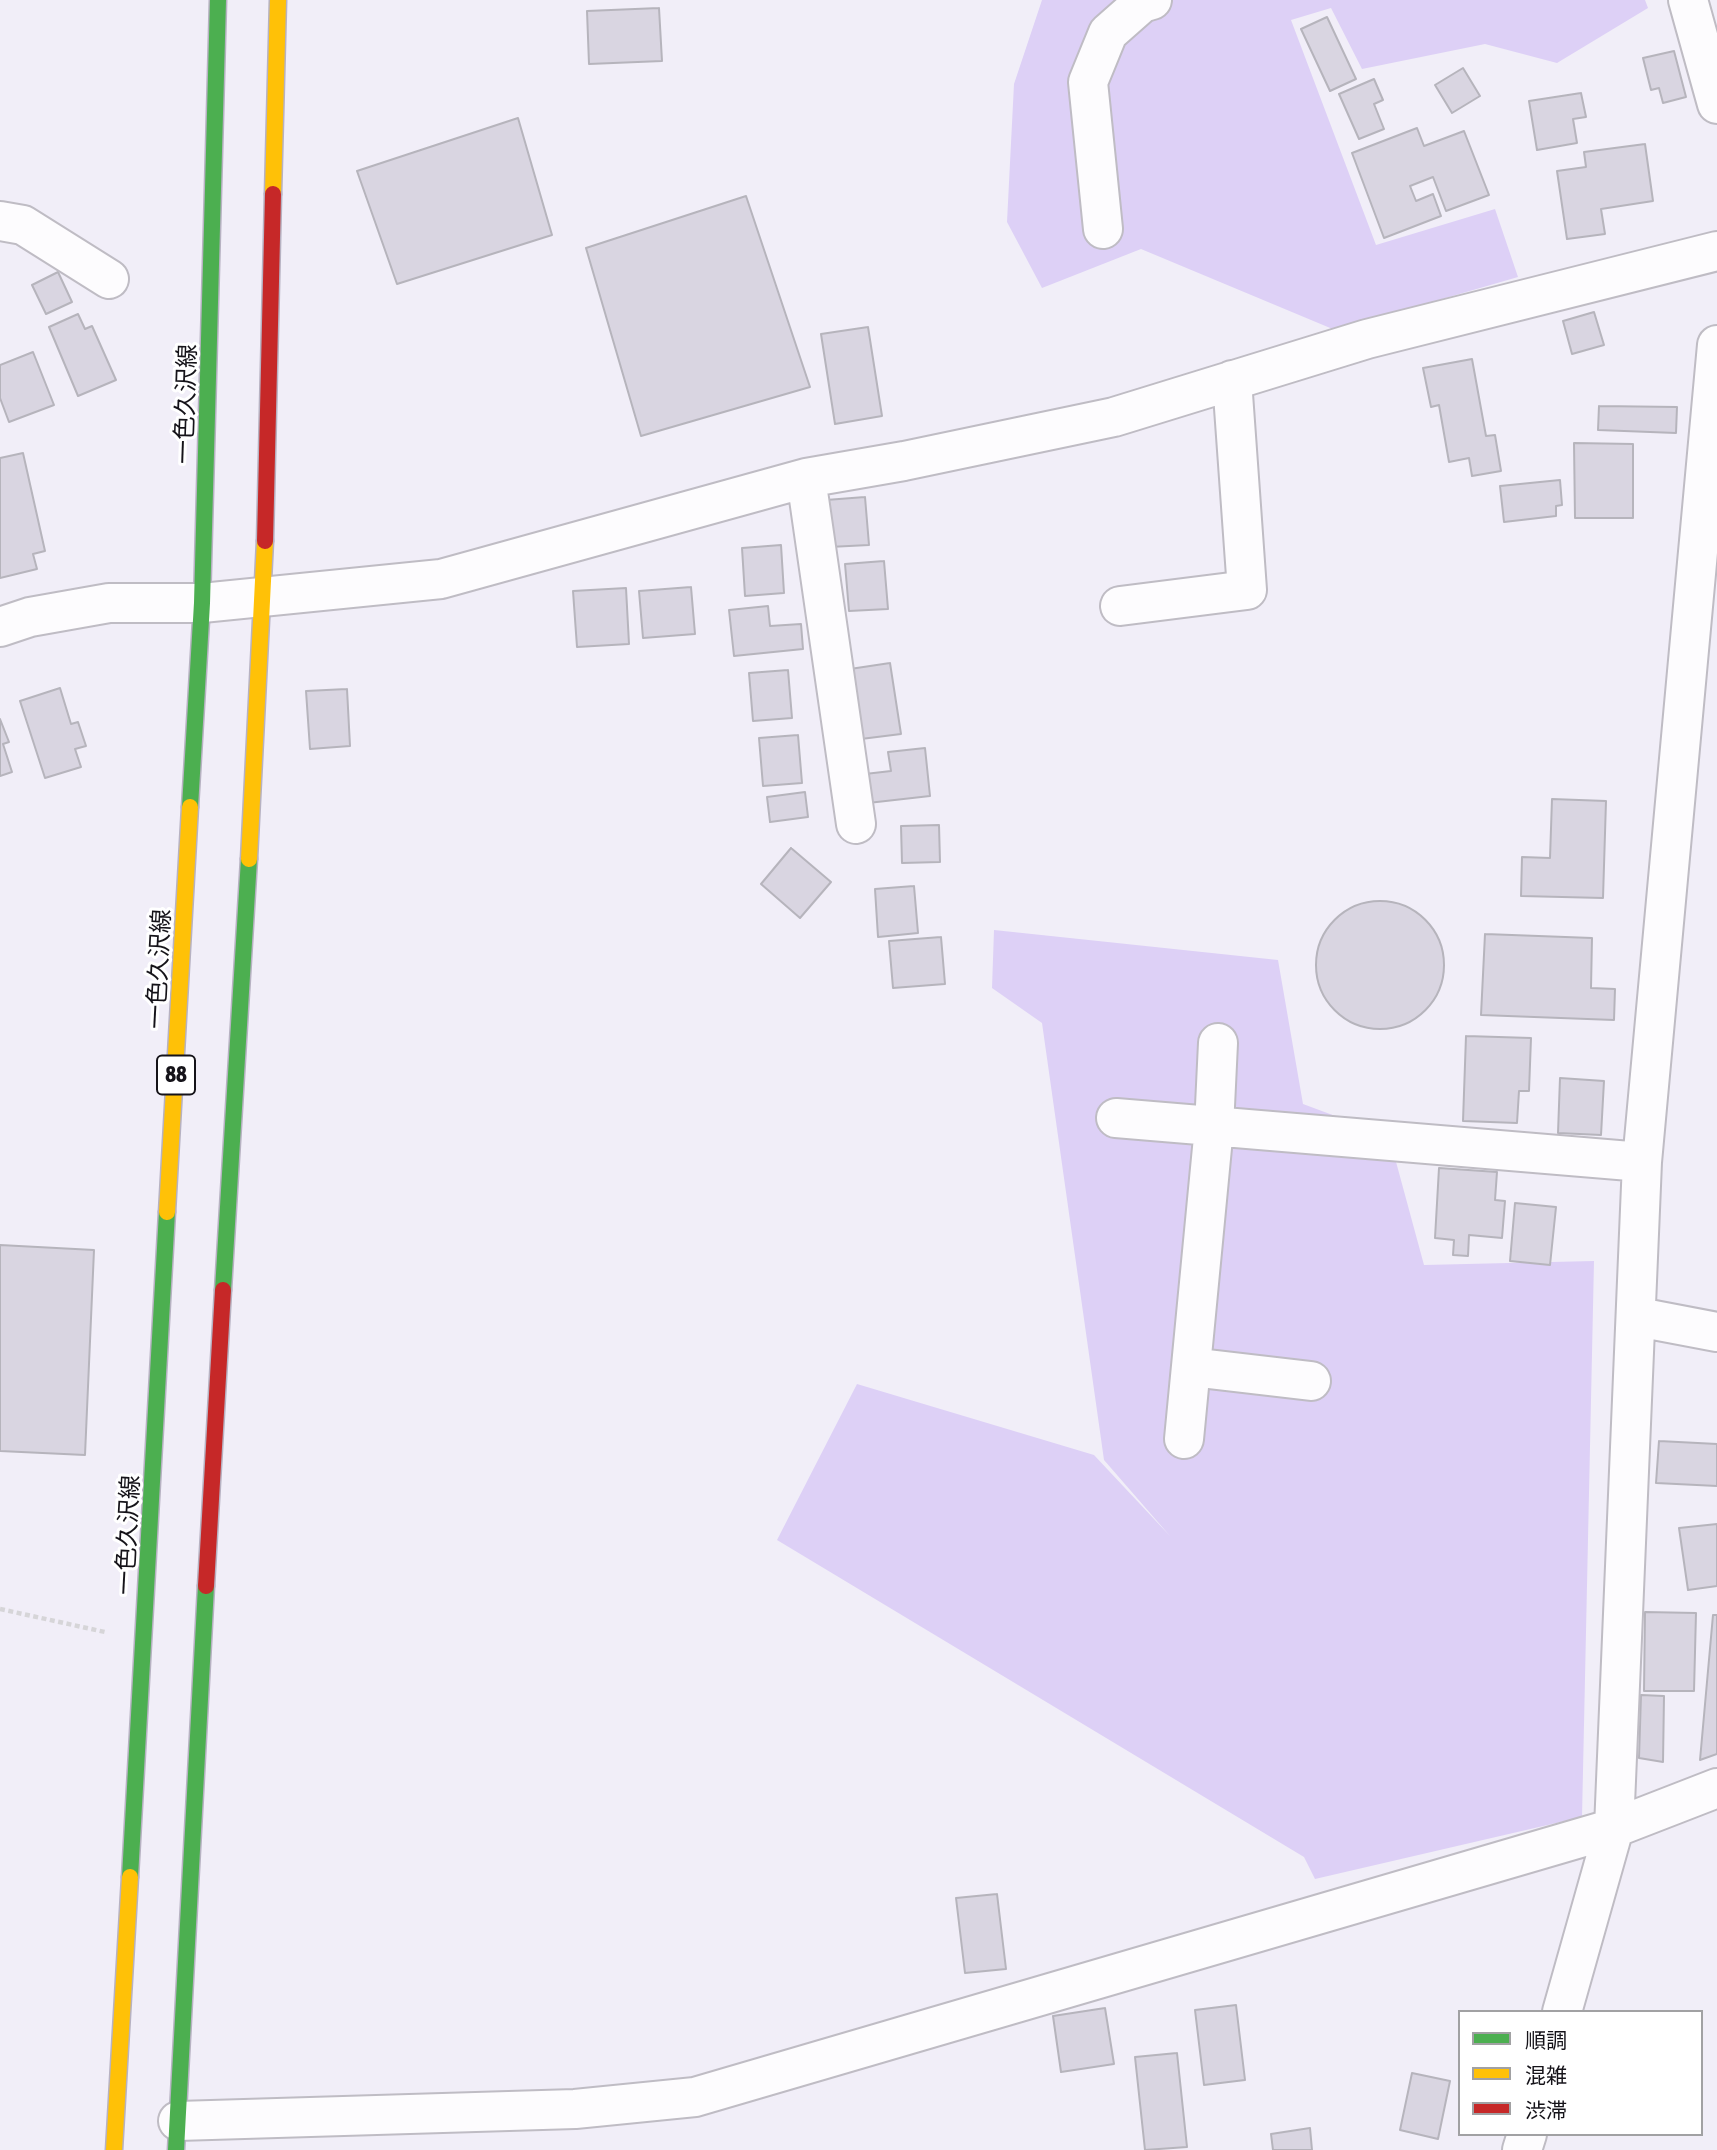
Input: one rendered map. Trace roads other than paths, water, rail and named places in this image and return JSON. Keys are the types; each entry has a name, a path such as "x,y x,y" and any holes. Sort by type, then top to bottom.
{"main road":[{"name":"一色久沢線","path":"114,2150 202,603 218,0"},
{"path":"177,2135 188,1889 264,597 278,0"}],"street":[{"path":"1103,229 1088,82 1108,33 1142,3 1152,0"},
{"path":"1698,9 1717,104"},
{"path":"0,221 23,225 109,279"},
{"path":"0,627 30,617 109,603 202,603 442,579 806,478 904,461 1114,417 1367,339 1717,251"},
{"path":"1563,2010 1615,1828 1638,1317 1642,1162 1717,345"},
{"path":"1119,607 1247,590 1232,380"},
{"path":"806,478 856,824"},
{"path":"1184,1439 1214,1126 1218,1043"},
{"path":"1116,1118 1642,1162"},
{"path":"1638,1317 1717,1332"},
{"path":"1191,1367 1311,1381"},
{"path":"177,2135 575,2109 695,2097 1615,1828 1717,1788"}]}
